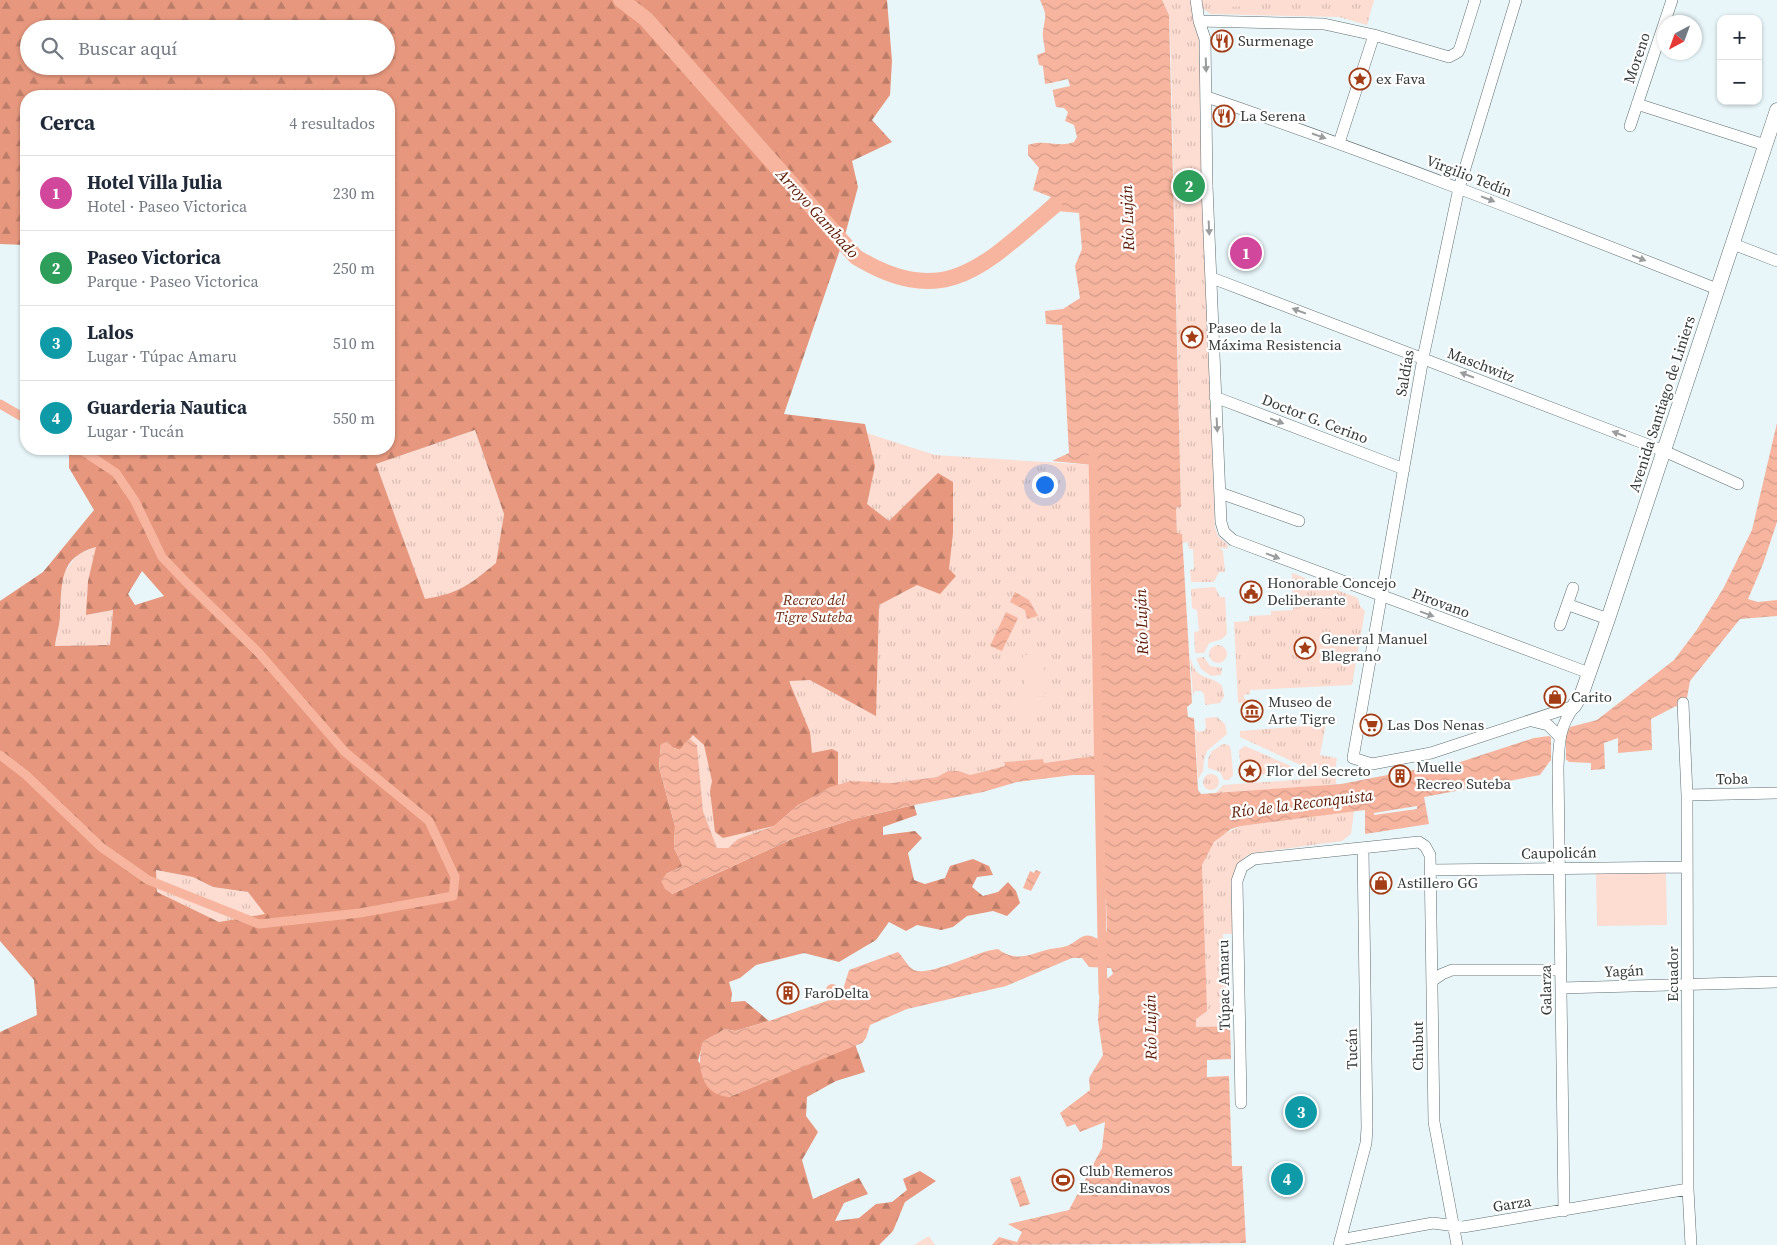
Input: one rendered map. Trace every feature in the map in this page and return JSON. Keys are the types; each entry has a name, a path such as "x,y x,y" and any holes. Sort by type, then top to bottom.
{"main road":[{"name":"Avenida Santiago de Liniers","path":"1574,706 1589,673 1608,619 1765,145 1774,127 1777,110"}],"street":[{"path":"1196,0 1204,39 1207,98 1207,186 1220,493 1299,521"},
{"path":"1199,21 1306,22 1374,35 1443,56 1454,56 1460,48 1475,0"},
{"name":"Saldías","path":"1516,0 1459,188 1423,358 1353,758 1372,764 1431,753 1532,720"},
{"name":"Moreno","path":"1630,126 1672,0"},
{"path":"1339,143 1374,35"},
{"name":"Virgilio Tedín","path":"1207,98 1339,143 1717,289"},
{"path":"1637,104 1765,145"},
{"path":"1733,244 1777,262"},
{"name":"Maschwitz","path":"1212,278 1664,451 1738,484"},
{"name":"Doctor G. Cerino","path":"1215,397 1404,469"},
{"name":"Pirovano","path":"1220,493 1221,522 1224,532 1228,537 1381,597 1589,673"},
{"path":"1560,625 1573,588"},
{"path":"1568,605 1608,619"},
{"name":"Ecuador","path":"1683,703 1687,795 1688,1189 1691,1245"},
{"path":"1532,720 1574,706"},
{"name":"Avenida Santiago de Liniers","path":"1559,736 1563,722 1574,706"},
{"path":"1532,720 1548,725 1559,736"},
{"name":"Galarza","path":"1559,736 1558,868 1564,1211"},
{"name":"Toba","path":"1687,795 1777,793"},
{"name":"Chubut","path":"1363,848 1419,842 1425,846 1430,856 1434,1122 1457,1245"},
{"name":"Túpac Amaru","path":"1241,1103 1237,881 1242,867 1254,859 1363,848"},
{"name":"Tucán","path":"1340,1242 1366,1143 1367,1128 1363,848"},
{"name":"Caupolicán","path":"1430,870 1687,867"},
{"path":"1432,981 1452,970 1561,970"},
{"name":"Yagán","path":"1561,988 1777,982"},
{"name":"Garza","path":"1340,1242 1433,1223 1463,1227 1688,1189"}],"green space":[{"path":"0,0 887,0 892,61 890,95 872,120 892,142 852,161 858,187 845,235 784,414 865,424 875,466 867,504 889,521 938,473 953,482 953,533 949,569 956,576 940,594 917,585 879,605 876,716 810,680 789,681 810,732 812,753 832,749 838,752 838,785 798,805 774,826 723,838 715,832 710,791 712,781 704,745 693,735 680,750 661,744 659,767 675,826 674,848 683,866 666,874 672,894 794,838 854,819 914,805 917,815 883,827 883,835 915,831 922,838 908,853 914,880 925,884 945,878 950,866 973,859 989,866 993,875 977,877 972,887 983,896 998,892 1008,882 1016,891 1020,903 1007,916 993,911 967,916 953,927 941,930 917,925 906,931 889,922 876,940 839,962 804,953 756,965 740,978 729,982 732,993 731,1002 745,1001 769,1021 735,1031 725,1029 703,1042 698,1061 729,1097 855,1044 865,1072 836,1081 807,1097 806,1116 818,1132 802,1160 813,1199 859,1178 868,1194 844,1203 835,1221 859,1218 876,1204 892,1202 907,1190 903,1179 920,1171 936,1181 905,1202 893,1231 879,1245 0,1245 0,1032 37,1015 34,980 0,941 0,601 43,572 94,510 69,468 69,455 395,455 395,90 20,90 20,245 0,244","holes":["475,430 504,514 496,563 456,591 425,599 376,464","96,547 88,581 86,615 113,610 110,645 55,646 65,572 75,557 84,551","142,571 164,596 135,605 128,594","156,870 193,877 213,887 248,892 265,914 219,922 157,892"]},
{"path":"1162,0 1191,0 1199,40 1215,527 1218,536 1228,545 1227,549 1219,547 1223,551 1225,572 1219,572 1214,582 1191,582 1190,570 1194,569 1193,549 1189,549 1188,542 1182,543 1182,534 1177,534 1176,507 1181,506 1171,60 1169,15"},
{"path":"1202,0 1374,0 1367,25 1339,17 1211,14 1203,9"},
{"path":"1220,0 1257,0 1257,6 1220,7"},
{"path":"475,430 504,514 496,563 463,587 425,600 376,464"},
{"name":"Recreo del Tigre Suteba","path":"857,430 935,455 1093,465 1099,549 1097,606 1099,692 1102,716 1101,755 1043,763 1043,759 1004,762 1005,766 970,775 959,771 948,771 937,777 892,783 872,782 774,826 738,839 728,848 717,848 703,811 697,745 686,741"},
{"path":"97,546 88,581 87,615 113,610 110,645 55,646 60,618 62,576 77,555"},
{"path":"1292,573 1358,598 1360,606 1365,611 1352,685 1250,690 1250,694 1244,695 1244,698 1249,702 1238,703 1234,622 1249,621 1249,616 1271,615 1271,611 1293,610"},
{"path":"1215,587 1220,597 1225,597 1227,634 1222,639 1209,643 1204,653 1195,653 1194,632 1199,631 1197,610 1192,608 1191,589"},
{"path":"1218,645 1224,648 1227,654 1224,660 1218,663 1212,660 1209,654 1212,648"},
{"path":"1044,654 1045,696 1025,697 1023,655"},
{"path":"1190,656 1192,665 1199,674 1222,686 1224,696 1220,703 1205,705 1204,694 1201,691 1195,691 1193,695"},
{"path":"1204,657 1210,666 1222,668 1221,675 1211,676 1201,669 1196,658"},
{"path":"1011,700 1039,700 1039,713 1011,713"},
{"path":"1217,717 1225,724 1227,734 1207,751 1203,771 1198,779 1195,728 1198,732 1204,731 1206,728 1205,718"},
{"path":"1318,722 1326,723 1320,755 1337,758 1335,770 1311,770 1240,737 1240,731 1318,725"},
{"path":"1223,744 1229,745 1231,750 1233,775 1229,780 1224,780 1220,772 1208,768 1208,759 1212,751"},
{"path":"1245,746 1293,767 1295,773 1279,776 1278,773 1258,775 1258,778 1244,777 1241,773 1239,750"},
{"path":"1211,774 1217,776 1219,782 1217,788 1211,790 1205,788 1203,782 1205,776"},
{"path":"1336,777 1336,784 1215,794 1223,785"},
{"path":"1354,811 1351,834 1342,841 1253,853 1243,859 1237,866 1233,876 1231,899 1234,934 1223,934 1228,1026 1196,1027 1196,1019 1202,1013 1204,932 1202,865 1208,849 1222,835 1241,826"},
{"path":"156,870 193,877 213,887 248,892 266,914 219,922 157,892"},
{"path":"1666,873 1667,925 1597,926 1596,874"},
{"path":"929,1236 935,1245 914,1245"}],"water":[{"name":"Río Luján","path":"1040,0 1162,0 1169,15 1181,507 1176,507 1177,533 1182,534 1192,703 1187,707 1188,717 1194,718 1198,790 1201,794 1341,784 1408,771 1448,766 1534,738 1549,736 1553,739 1566,736 1570,727 1597,720 1674,660 1696,631 1723,589 1752,530 1777,423 1777,522 1763,564 1748,599 1758,602 1777,600 1777,616 1740,619 1690,681 1687,698 1679,708 1676,706 1651,719 1652,750 1618,753 1618,738 1604,743 1605,769 1591,770 1591,763 1569,762 1567,760 1550,761 1540,775 1424,797 1429,824 1365,834 1365,810 1241,826 1231,829 1214,842 1202,865 1207,1011 1196,1019 1196,1027 1230,1026 1231,1059 1207,1060 1207,1077 1229,1076 1232,1166 1242,1166 1246,1243 992,1245 999,1237 1017,1242 1022,1232 1008,1224 1069,1210 1102,1148 1105,1122 1080,1132 1075,1124 1067,1127 1060,1113 1090,1090 1089,1078 1103,1055 1098,1020 1100,984 1113,974 1111,968 1089,967 1082,958 1072,958 1006,986 907,1009 870,1025 866,1038 862,1043 729,1097 712,1091 702,1077 700,1059 703,1041 725,1029 735,1031 841,996 849,970 898,952 912,969 921,971 943,967 990,950 998,949 1011,956 1023,956 1067,946 1083,936 1094,937 1100,940 1107,931 1106,899 1100,898 1102,848 1097,843 1103,822 1102,775 1073,775 1017,782 983,792 854,819 794,838 672,894 665,889 661,881 666,874 683,866 674,848 675,826 659,767 661,744 668,741 673,748 680,750 686,741 690,739 697,745 703,811 717,848 728,848 738,839 774,826 798,805 830,787 851,781 892,783 937,777 948,771 959,771 970,775 1005,766 1004,762 1043,759 1044,763 1101,755 1098,601 1099,549 1095,542 1095,470 1093,465 1052,461 1069,453 1062,325 1046,324 1045,311 1063,309 1080,298 1075,266 1082,249 1079,213 1057,211 1039,224 1037,211 1051,197 1033,190 1039,168 1028,155 1028,145 1034,143 1068,144 1074,142 1077,137 1074,125 1065,121 1068,112 1064,108 1056,107 1051,83 1045,84 1043,66 1039,65 1037,55 1045,52 1043,34 1045,13"},
{"path":"1015,592 1029,600 1038,616 1027,619 1025,610 1010,602"},
{"path":"1006,612 1018,618 1002,651 990,646"},
{"path":"1036,870 1041,872 1031,891 1023,888 1030,871 1034,873"},
{"path":"830,984 834,984 838,990 834,996 830,996 826,992 826,988"},
{"path":"1020,1176 1030,1204 1020,1207 1010,1179"}],"pier":[{"path":"1068,79 1070,86 1052,90 1051,83"},
{"path":"1551,736 1566,736 1566,763 1552,764 1551,766"},
{"path":"1417,806 1417,809 1374,815 1374,813"}],"waterway":[{"name":"Arroyo Gambado","path":"621,0 646,19 856,257 888,273 915,280 940,280 963,274 985,262 1007,246 1054,206"},
{"path":"0,404 20,416"},
{"path":"1093,454 1103,993"},
{"path":"0,755 26,775 101,847 148,880 259,924 360,913 453,896 455,877 429,821 345,752 258,652 162,557 135,501 116,473 89,455"}],"place":[{"name":"Surmenage","path":"1222,41"},
{"name":"ex Fava","path":"1360,79"},
{"name":"La Serena","path":"1224,116"},
{"name":"Paseo Victorica","path":"1189,186"},
{"name":"Hotel Villa Julia","path":"1246,253"},
{"name":"Paseo de la Máxima Resistencia","path":"1192,337"},
{"name":"Honorable Concejo Deliberante","path":"1251,592"},
{"name":"General Manuel Blegrano","path":"1305,648"},
{"name":"Carito","path":"1555,697"},
{"name":"Museo de Arte Tigre","path":"1252,711"},
{"name":"Las Dos Nenas","path":"1371,725"},
{"name":"Flor del Secreto","path":"1250,771"},
{"name":"Muelle Recreo Suteba","path":"1400,776"},
{"name":"Astillero GG","path":"1381,883"},
{"name":"FaroDelta","path":"788,993"},
{"name":"Lalos","path":"1301,1112"},
{"name":"Guarderia Nautica","path":"1287,1179"},
{"name":"Club Remeros Escandinavos","path":"1063,1180"}],"water label":[{"name":"Río de la Reconquista","path":"1302,803"}]}
